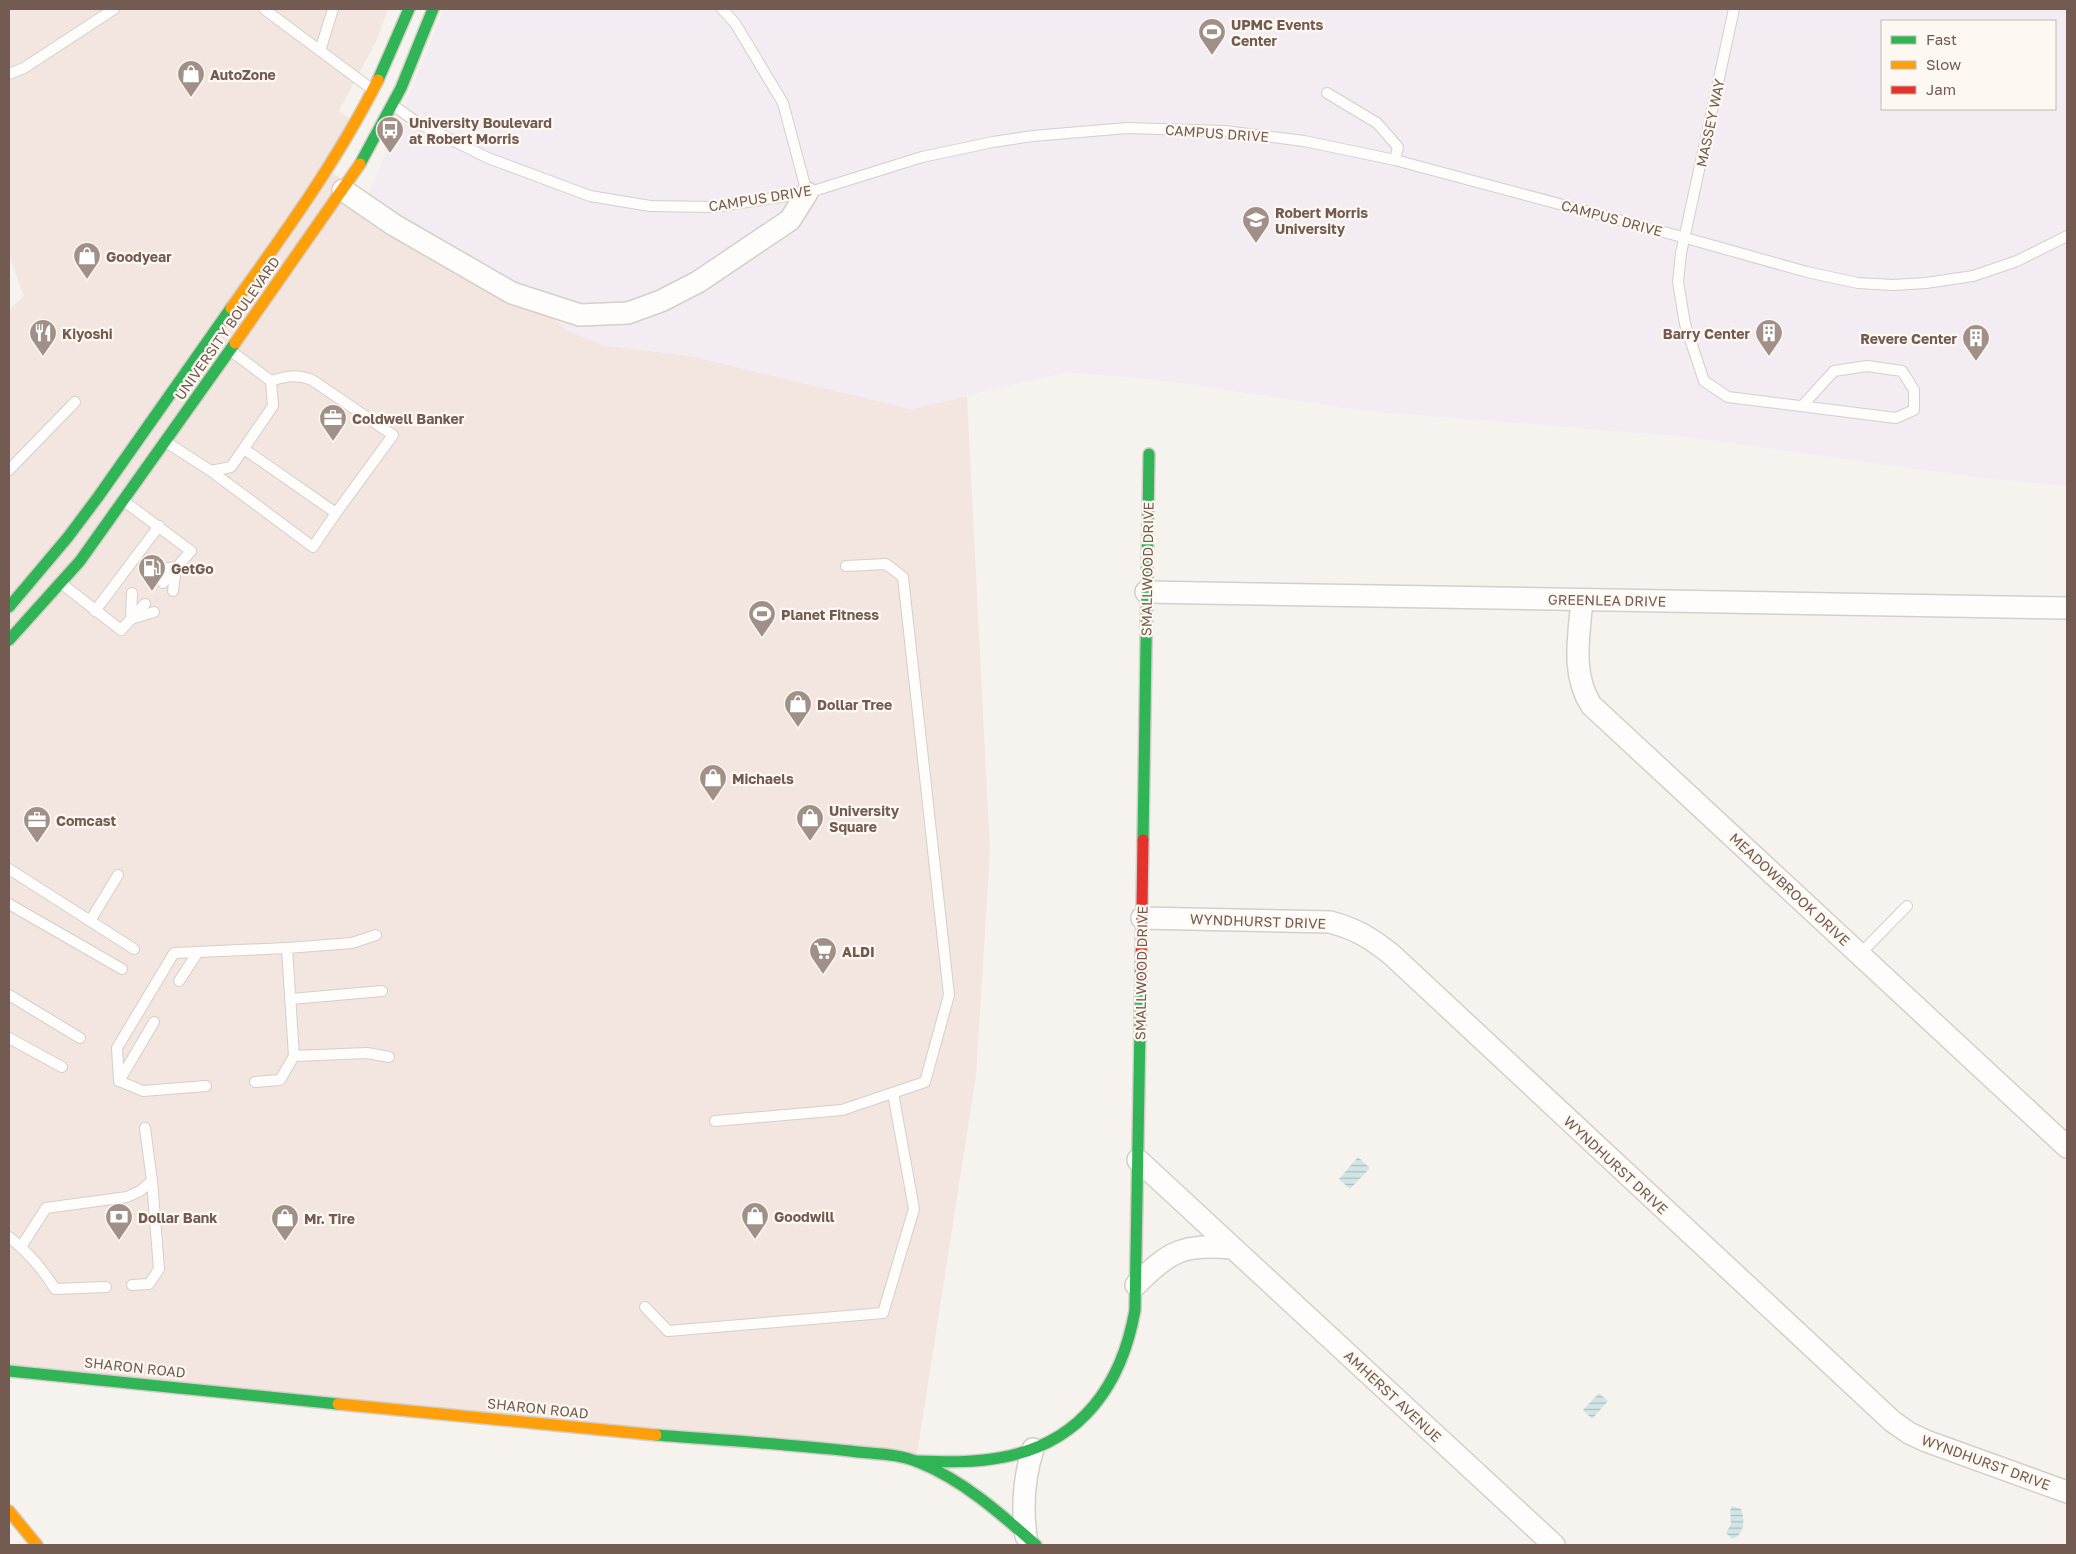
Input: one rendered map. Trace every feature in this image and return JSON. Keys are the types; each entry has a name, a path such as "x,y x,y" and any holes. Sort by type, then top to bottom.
{"street":[{"name":"UNIVERSITY BOULEVARD","path":"9,607 16,592 68,537 98,497 318,185 349,137 374,91 395,46 408,9"},
{"name":"UNIVERSITY BOULEVARD","path":"9,640 80,561 342,190 378,135 420,47 434,9"},
{"path":"342,190 394,225 512,293 580,315 628,313 661,301 698,282 790,220 807,193"},
{"name":"SMALLWOOD DRIVE","path":"916,1461 960,1462 1004,1457 1033,1449 1073,1427 1100,1402 1108,1390 1128,1350 1133,1330 1136,1285 1149,454"},
{"name":"GREENLEA DRIVE","path":"1146,592 2067,608"},
{"name":"MEADOWBROOK DRIVE","path":"1582,600 1578,671 1580,684 1591,705 2067,1147"},
{"name":"WYNDHURST DRIVE","path":"1142,918 1330,922 1351,928 1370,937 1892,1421 1909,1433 1926,1441 2067,1492"},
{"name":"AMHERST AVENUE","path":"1138,1160 1554,1545"},
{"path":"1136,1285 1158,1263 1177,1252 1191,1247 1232,1248"},
{"name":"SHARON ROAD","path":"9,1371 627,1433 857,1451 916,1461 942,1473 973,1492 1031,1541"},
{"path":"1031,1541 1024,1514 1026,1481 1033,1449"},
{"path":"9,1511 34,1544"}],"lane":[{"path":"9,74 24,68 114,9"},
{"name":"CAMPUS DRIVE","path":"264,9 418,124 488,158 590,196 650,206 714,207 807,193 922,157 993,142 1033,136 1127,128 1225,131 1304,141 1394,160 1807,272 1858,283 1893,285 1926,283 1973,276 2017,261 2067,236"},
{"path":"320,51 333,9"},
{"path":"722,9 735,23 783,103 807,193"},
{"name":"MASSEY WAY","path":"1734,9 1686,238 1681,254 1678,282 1685,324 1704,380 1728,397 1896,418 1914,410 1914,390 1902,371 1867,366 1834,371 1802,406"},
{"path":"1327,93 1377,123 1398,147 1394,160"},
{"path":"210,471 231,467 273,406 271,381 230,350"},
{"path":"165,442 210,471 313,547 393,435 312,380 299,376 285,376 271,381"},
{"path":"9,470 75,402"},
{"path":"244,448 336,513"},
{"path":"124,501 191,551 163,582"},
{"path":"95,611 159,526"},
{"path":"715,1121 842,1110 926,1082 949,995 903,577 886,564 846,566"},
{"path":"150,571 176,567"},
{"path":"173,591 176,567"},
{"path":"61,583 121,630 145,604"},
{"path":"131,619 132,593"},
{"path":"131,619 154,612"},
{"path":"9,869 134,949"},
{"path":"90,922 118,875"},
{"path":"9,904 122,969"},
{"path":"1860,954 1907,906"},
{"path":"119,1081 117,1048 174,953 352,943 376,935"},
{"path":"255,1082 280,1080 294,1056 287,948"},
{"path":"179,981 198,952"},
{"path":"290,999 382,990"},
{"path":"9,995 80,1038"},
{"path":"119,1081 154,1022"},
{"path":"9,1038 62,1067"},
{"path":"294,1056 367,1053 389,1057"},
{"path":"119,1081 143,1091 206,1086"},
{"path":"645,1307 668,1331 883,1313 914,1209 893,1093"},
{"path":"132,1285 149,1284 159,1268 152,1181 145,1128"},
{"path":"21,1247 46,1208 128,1197 140,1192 152,1181"},
{"path":"9,1237 41,1267 54,1289 106,1287"}],"shaded area":[{"path":"9,9 388,9 377,40 339,111 356,123 328,170 602,345 691,356 911,409 967,396 990,851 976,1076 916,1461 9,1371 9,310 24,296 9,256"},
{"name":"Robert Morris University","path":"444,9 2067,9 2067,486 1982,478 1678,436 1366,411 1167,381 1068,372 911,409 691,356 603,345 567,331 521,289 367,198"},
{"path":"1358,1157 1370,1168 1350,1189 1339,1179"},
{"path":"1599,1393 1608,1401 1592,1419 1583,1410"},
{"path":"1732,1506 1741,1509 1743,1526 1739,1534 1732,1539 1726,1533 1731,1524 1730,1511"}],"traffic: fast":[{"path":"378,80 409,9"},
{"path":"360,164 401,88 433,9"},
{"path":"9,607 68,537 98,497 231,308"},
{"path":"9,640 80,561 235,343"},
{"path":"1143,840 1149,454"},
{"path":"916,1461 960,1462 993,1459 1031,1449 1056,1438 1094,1406 1120,1362 1129,1337 1135,1310 1141,972"},
{"path":"9,1371 338,1404"},
{"path":"656,1435 884,1454 910,1459 935,1469 966,1488 995,1509 1036,1545"}],"traffic: slow":[{"path":"231,308 290,225 327,168 378,80"},
{"path":"235,343 360,164"},
{"path":"338,1404 656,1435"},
{"path":"9,1511 37,1545"}],"traffic: jam":[{"path":"1141,972 1143,840"}],"place":[{"name":"UPMC Events Center","path":"1212,56"},
{"name":"AutoZone","path":"191,98"},
{"name":"University Boulevard at Robert Morris","path":"390,154"},
{"name":"Robert Morris University","path":"1256,244"},
{"name":"Goodyear","path":"87,280"},
{"name":"Kiyoshi","path":"43,357"},
{"name":"Barry Center","path":"1769,357"},
{"name":"Revere Center","path":"1976,362"},
{"name":"Coldwell Banker","path":"333,442"},
{"name":"GetGo","path":"152,592"},
{"name":"Planet Fitness","path":"762,638"},
{"name":"Dollar Tree","path":"798,728"},
{"name":"Michaels","path":"713,802"},
{"name":"University Square","path":"810,842"},
{"name":"Comcast","path":"37,844"},
{"name":"ALDI","path":"823,975"},
{"name":"Goodwill","path":"755,1240"},
{"name":"Dollar Bank","path":"119,1241"},
{"name":"Mr. Tire","path":"285,1242"}]}
